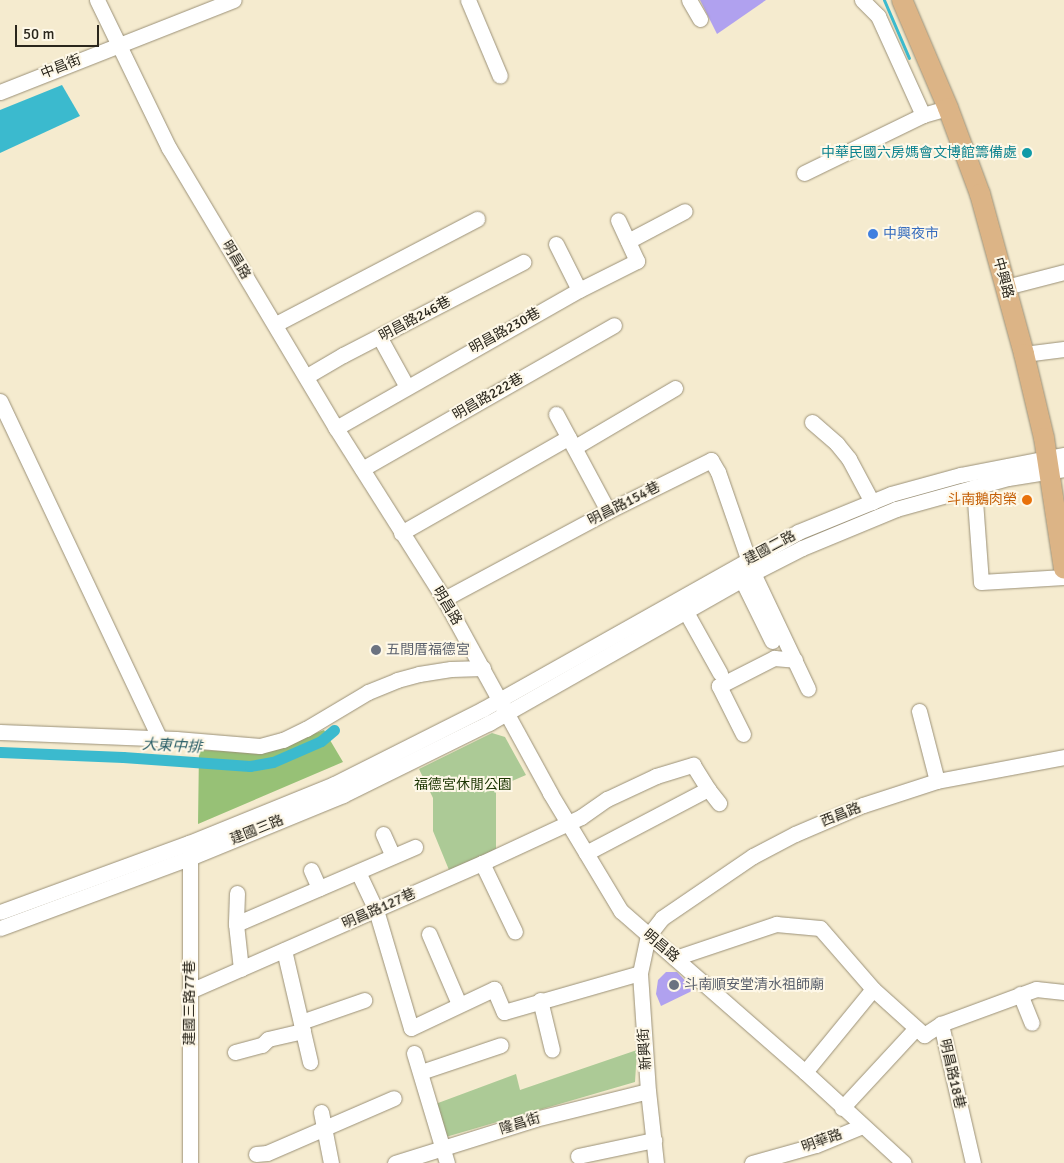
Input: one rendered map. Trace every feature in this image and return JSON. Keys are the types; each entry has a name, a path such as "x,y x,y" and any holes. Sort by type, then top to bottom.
{"main road":[{"name":"中興路","path":"902,0 948,108 980,194 1056,463 1064,568"}],"street":[{"name":"明昌路","path":"97,0 169,148 276,324 336,428 444,599 568,823 621,911 904,1163"},
{"name":"中昌街","path":"0,92 234,0"},
{"path":"468,0 500,76"},
{"path":"689,0 700,19"},
{"path":"862,0 878,16 923,115"},
{"path":"804,173 923,115 948,108"},
{"path":"628,241 685,211"},
{"path":"276,324 477,219"},
{"name":"明昌路230巷","path":"336,428 579,290 637,261 618,220"},
{"path":"556,244 579,290"},
{"name":"明昌路246巷","path":"307,376 343,355 380,338 523,262"},
{"path":"1006,287 1064,272"},
{"name":"明昌路222巷","path":"362,469 614,325"},
{"path":"380,338 407,387"},
{"path":"1024,354 1064,349"},
{"path":"402,533 674,388"},
{"path":"0,401 160,739"},
{"path":"556,414 608,511"},
{"path":"812,422 837,444 849,459 872,502"},
{"name":"明昌路154巷","path":"444,599 608,511 711,460 718,472 748,571"},
{"name":"建國二路","path":"503,707 748,571 896,510 1056,463"},
{"name":"建國二路","path":"503,707 686,612 748,571 798,532 891,494 960,474 1056,463"},
{"path":"974,487 981,582 1064,576"},
{"path":"748,571 772,641"},
{"path":"748,571 795,660 808,689"},
{"path":"686,612 720,674"},
{"path":"744,734 719,686 774,658 795,660"},
{"path":"0,732 160,739 260,746 306,730 368,692 398,680 419,674 451,669 483,668"},
{"name":"建國三路","path":"0,912 190,850 343,795 503,707"},
{"path":"919,711 937,782"},
{"name":"西昌路","path":"648,936 662,918 753,856 795,834 863,805 937,782 1064,757"},
{"name":"明昌路127巷","path":"190,991 482,863 568,823 607,799 656,776 693,765 708,788"},
{"path":"586,853 708,788 719,803"},
{"path":"383,834 393,856"},
{"path":"236,924 415,847"},
{"name":"建國三路","path":"0,928 190,850"},
{"name":"建國三路77巷","path":"190,850 190,1163"},
{"path":"482,863 515,932"},
{"path":"311,870 319,888"},
{"path":"358,872 376,910 411,1028 494,989 504,1012 540,1000 640,973"},
{"path":"237,893 236,924 240,969"},
{"path":"675,958 776,924 813,926 820,928 874,989 924,1035 941,1024"},
{"path":"429,934 460,1004"},
{"name":"新興街","path":"648,936 640,973 648,1091 656,1163"},
{"path":"284,950 310,1062"},
{"path":"804,1072 874,989"},
{"name":"明昌路18巷","path":"973,1163 941,1024 1036,989 1064,992"},
{"path":"1020,994 1032,1023"},
{"path":"234,1052 262,1045 268,1039 364,1000"},
{"path":"540,1000 552,1050"},
{"path":"842,1108 916,1028"},
{"path":"421,1072 501,1045"},
{"path":"414,1053 448,1163"},
{"name":"隆昌街","path":"395,1163 535,1119 648,1091"},
{"path":"256,1154 267,1153 394,1098"},
{"path":"321,1112 331,1163"},
{"name":"明華路","path":"762,1162 816,1145 862,1126"},
{"path":"578,1156 654,1140"}],"green space":[{"path":"324,730 343,762 198,824 199,750 266,752"},
{"name":"福德宮休閒公園","path":"492,733 505,737 526,775 496,788 496,850 449,870 433,831 433,798 419,769"},
{"path":"637,1050 635,1082 439,1139 430,1106 516,1074 520,1090"}],"water":[{"path":"62,85 80,116 0,153 0,110"}],"building":[{"path":"700,0 766,0 717,34"},
{"name":"斗南順安堂清水祖師廟","path":"666,972 677,972 694,990 661,1006 656,994 658,980"}],"waterway":[{"path":"884,0 909,58"},
{"name":"大東中排","path":"0,752 123,757 250,766 273,762 321,741 334,730"}],"place":[{"name":"中華民國六房媽會文博館籌備處","path":"1027,153"},
{"name":"中興夜市","path":"873,234"},
{"name":"斗南鵝肉榮","path":"1027,500"},
{"name":"五間厝福德宮","path":"376,650"},
{"name":"斗南順安堂清水祖師廟","path":"674,985"}]}
